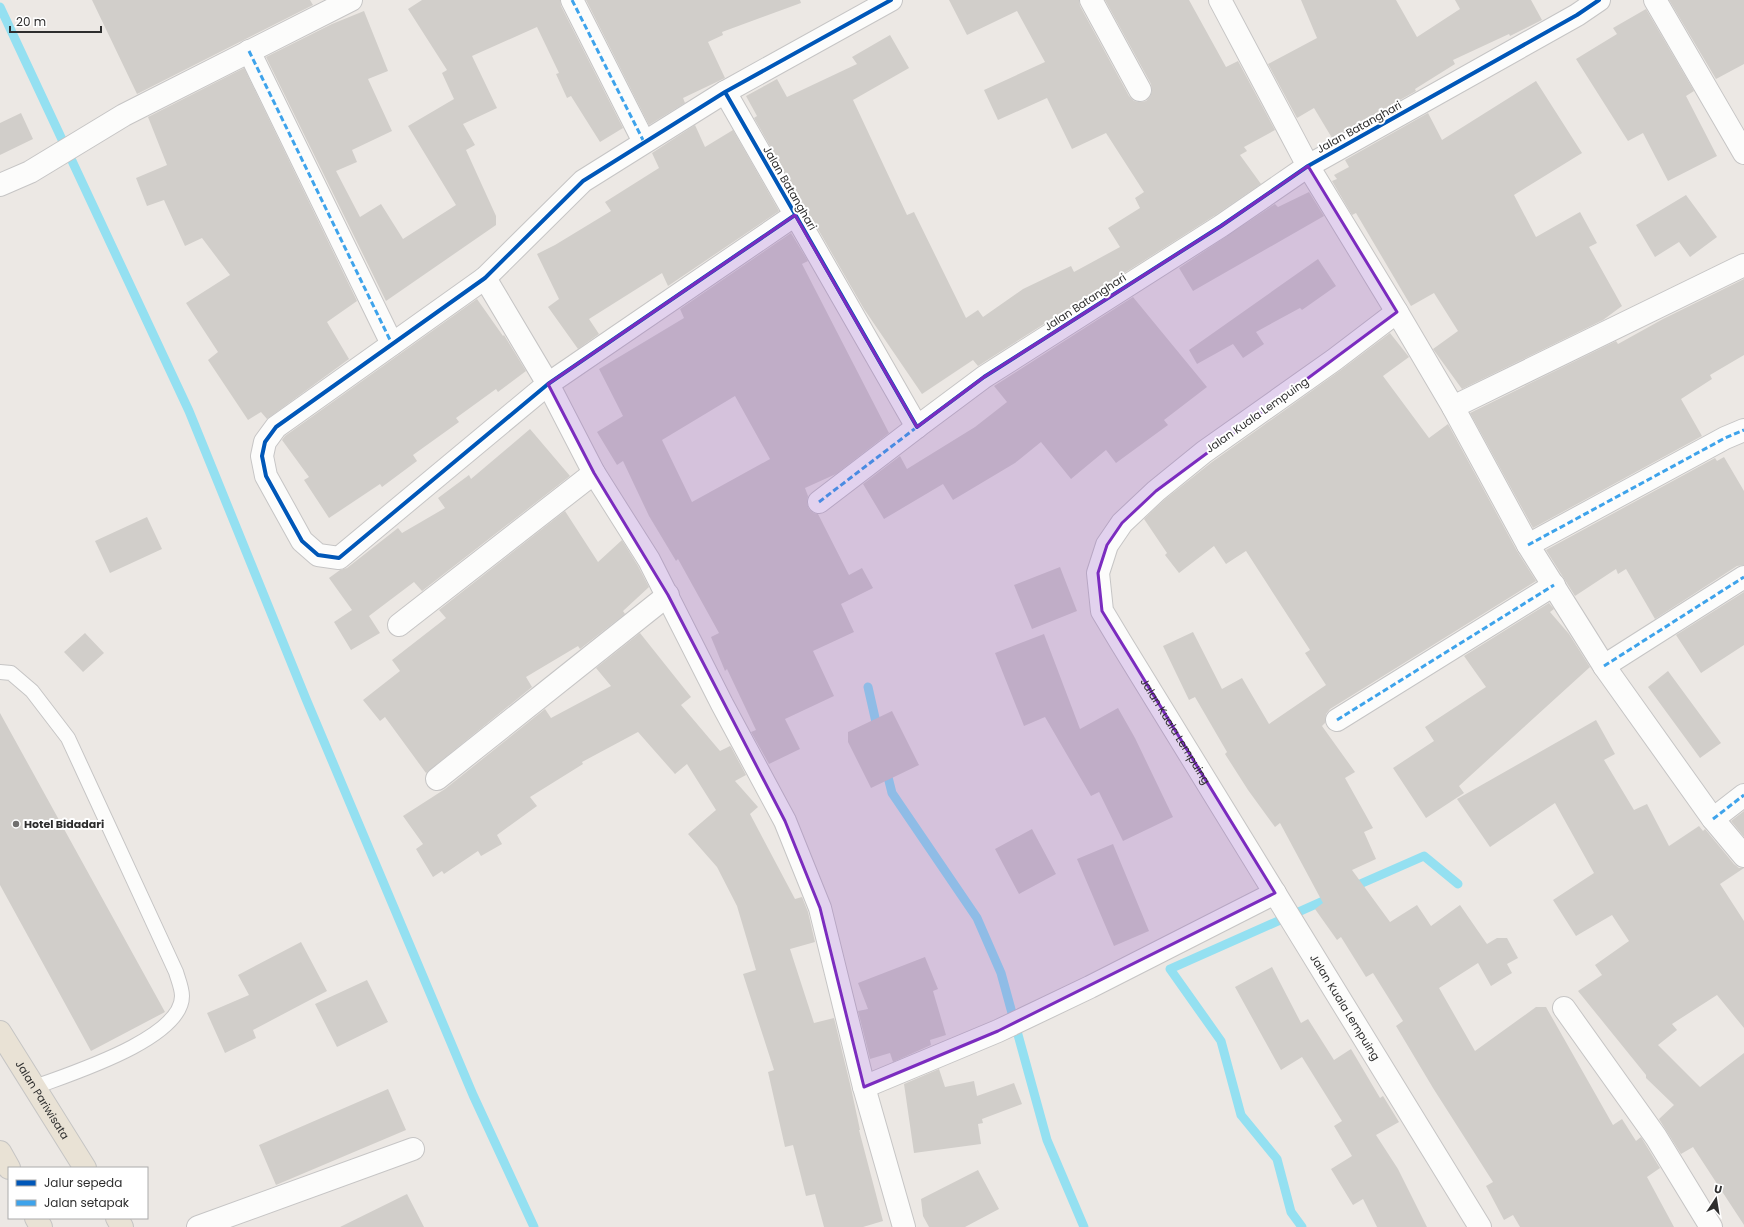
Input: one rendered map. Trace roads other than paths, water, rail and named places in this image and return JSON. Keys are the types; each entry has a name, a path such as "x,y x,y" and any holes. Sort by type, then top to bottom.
{"main road":[{"name":"Jalan Pariwisata","path":"0,1032 85,1167"},
{"path":"0,1152 8,1167"}],"street":[{"path":"0,185 30,172 124,115 351,0"},
{"path":"572,0 644,142"},
{"path":"796,215 548,384 339,558 318,555 302,541 266,476 262,456 265,442 276,427 485,278 583,181 725,92 891,0"},
{"path":"1091,0 1140,90"},
{"path":"1220,0 1308,166 1453,407 1528,545 1604,666 1713,819 1744,856"},
{"name":"Jalan Batanghari","path":"725,92 917,427 984,377 1221,226 1308,166 1577,15 1599,0"},
{"path":"1656,0 1743,149"},
{"path":"249,51 392,344"},
{"path":"1453,407 1744,265"},
{"path":"485,278 548,384 594,473 649,560 722,704 785,821 820,908 864,1087 904,1227"},
{"name":"Jalan Kuala Lempuing","path":"1397,312 1334,360 1204,452 1156,491 1122,523 1107,545 1098,573 1102,611 1313,958 1480,1227"},
{"path":"819,502 917,427"},
{"path":"1528,545 1718,442 1744,430"},
{"path":"399,625 594,473"},
{"path":"1604,666 1744,577"},
{"path":"1337,720 1554,585"},
{"path":"437,779 668,595"},
{"path":"1713,819 1744,795"},
{"path":"864,1087 998,1031 1278,899"},
{"path":"1564,1008 1656,1137 1711,1227"},
{"path":"198,1227 413,1149"}],"lane":[{"path":"0,672 11,673 32,691 68,738 176,972 182,996 175,1015 156,1032 114,1058 35,1087"}],"waterway":[{"path":"0,7 189,411 306,699 473,1095 534,1227"},
{"path":"868,687 878,731"},
{"path":"886,769 892,793 977,918 1001,973 1047,1140 1084,1227"},
{"path":"1351,888 1424,856 1458,884"},
{"path":"1302,1227 1291,1212 1277,1159 1241,1115 1221,1041 1170,969 1332,897"}],"place":[{"name":"Hotel Bidadari","path":"16,824"}]}
